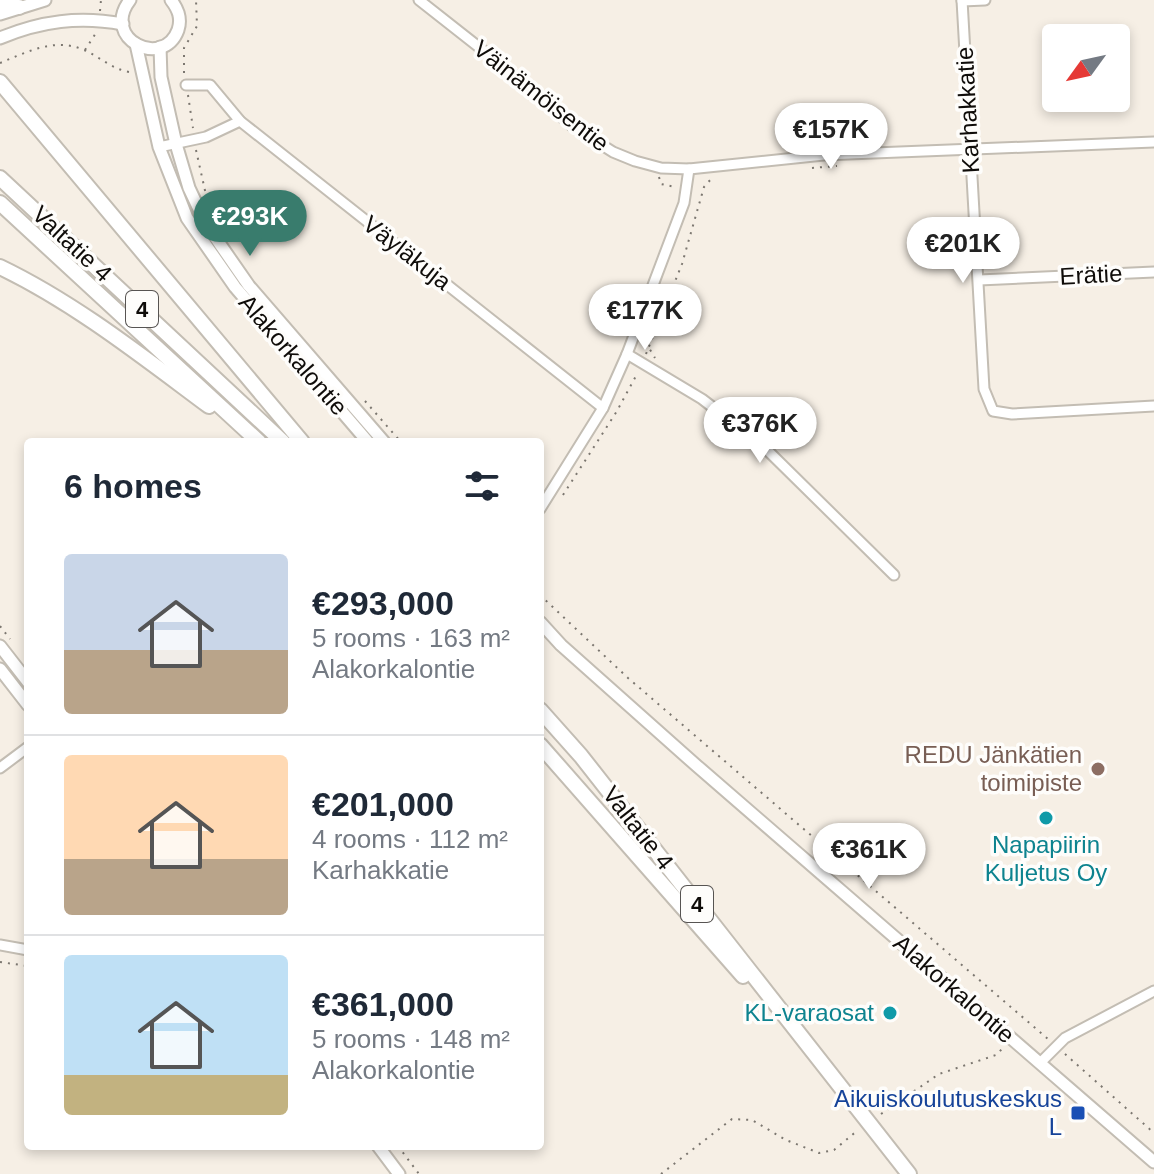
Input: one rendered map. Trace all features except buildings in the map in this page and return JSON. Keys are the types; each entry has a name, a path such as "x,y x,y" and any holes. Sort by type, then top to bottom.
{"highway":[{"path":"0,7 19,7"},
{"path":"0,82 299,438"},
{"name":"Valtatie 4","path":"0,178 279,438"},
{"name":"Valtatie 4","path":"0,203 254,438"},
{"path":"0,267 25,279 137,353 253,438"},
{"name":"Valtatie 4","path":"544,714 581,756 909,1174"},
{"name":"Valtatie 4","path":"544,750 852,1100"}],"street":[{"path":"0,14 45,0"},
{"path":"0,38 59,20 99,20 123,24 124,11 130,0"},
{"path":"136,44 148,48 160,47 171,40 178,29 179,17 171,0"},
{"name":"Väinämöisentie","path":"419,0 513,74 572,126 613,152 661,168 689,169 824,155 1154,142"},
{"path":"962,0 985,0"},
{"name":"Karhakkatie","path":"962,0 984,389 993,411 1012,414 1154,406"},
{"name":"Alakorkalontie","path":"123,24 127,35 136,44 159,147 177,199 216,262 365,438"},
{"name":"Alakorkalontie","path":"160,47 161,77 176,144 195,204 233,265 381,438"},
{"name":"Väyläkuja","path":"186,85 210,85 240,121 603,408"},
{"path":"159,147 195,140 240,121"},
{"path":"544,503 603,408 627,354 684,203 689,169"},
{"name":"Erätie","path":"979,280 1154,272"},
{"path":"627,354 702,399 763,446 894,575"},
{"name":"Alakorkalontie","path":"544,626 697,766 1154,1162"},
{"path":"0,646 24,677"},
{"path":"0,669 24,700"},
{"path":"0,768 24,750"},
{"path":"0,945 24,949"},
{"path":"1040,1063 1065,1038 1154,991"},
{"path":"381,1150 399,1174"}],"path":[{"path":"196,0 197,26 184,48 183,67 207,199"},
{"path":"0,63 45,45 68,45 85,50 126,72 143,71"},
{"path":"562,495 617,411 642,364 682,264 704,187 713,180 711,166"},
{"path":"811,168 842,166"},
{"path":"360,395 398,438"},
{"name":"Alakorkalontie","path":"544,599 628,678 1154,1133"},
{"path":"0,962 24,965"},
{"path":"881,1114 939,1074 996,1055"},
{"path":"661,1174 732,1119 752,1120 786,1140 819,1153 834,1150 859,1130"},
{"path":"401,1150 419,1174"}],"place":[{"name":"REDU Jänkätien toimipiste","path":"1098,769"},
{"name":"Napapiirin Kuljetus Oy","path":"1046,818"},
{"name":"KL-varaosat","path":"890,1013"},
{"name":"Aikuiskoulutuskeskus L","path":"1078,1113"}]}
